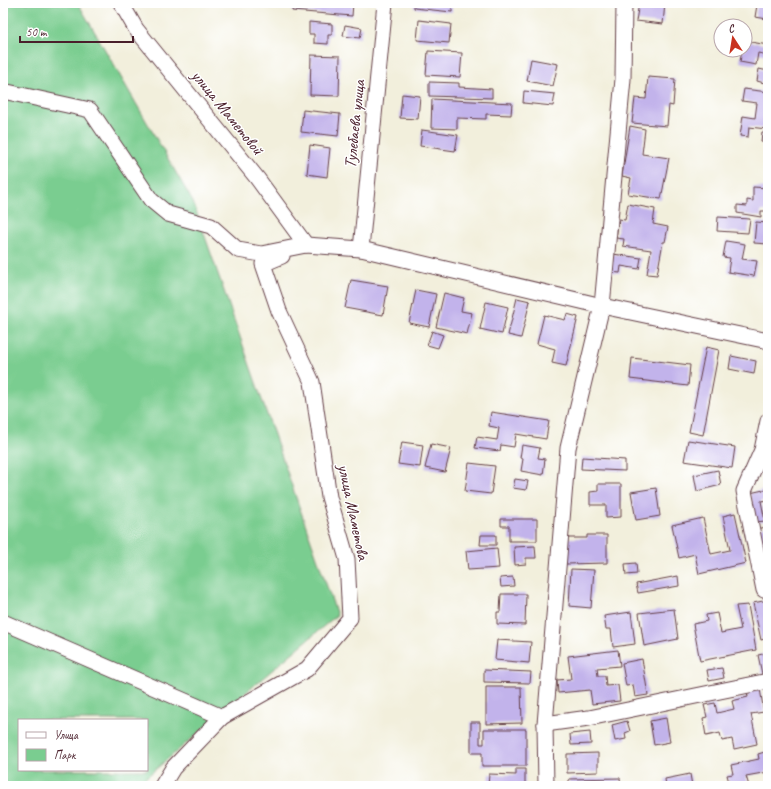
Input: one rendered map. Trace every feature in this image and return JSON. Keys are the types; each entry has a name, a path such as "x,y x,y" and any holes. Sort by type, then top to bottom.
{"street":[{"name":"улица Маметовой","path":"121,3 136,29 257,178 306,245"},
{"name":"Тулебаева улица","path":"361,249 385,3"},
{"path":"546,786 545,724 568,448 602,306 623,79 624,3"},
{"path":"3,91 90,110 151,200 168,214 211,226 238,250 261,254 306,245 361,249 602,306 768,341"},
{"name":"улица Маметова","path":"162,786 173,768 222,717 308,668 350,618 347,559 329,498 312,382 279,311 263,264 306,245"},
{"path":"764,590 744,491 762,450 768,421"},
{"path":"3,622 222,717"},
{"path":"545,724 589,718 768,681"}],"green space":[{"path":"3,3 78,3 193,202 337,615 136,786 3,786"}],"building":[{"path":"293,3 353,3 352,16 292,11"},
{"path":"414,3 452,3 452,12 414,8"},
{"path":"639,3 665,3 663,24 636,21"},
{"path":"757,5 768,7 768,19 755,17"},
{"path":"419,20 451,24 449,43 417,40"},
{"path":"309,22 332,24 332,35 328,35 328,44 314,43 314,34 309,34"},
{"path":"345,25 362,28 360,38 343,36"},
{"path":"753,42 768,45 768,55 758,53 756,65 740,62 741,58 753,58"},
{"path":"428,51 462,53 460,77 426,75"},
{"path":"311,55 340,56 339,96 310,95"},
{"path":"531,59 558,64 553,86 527,81"},
{"path":"759,69 768,71 768,84 757,81"},
{"path":"648,77 675,79 673,106 669,105 667,126 632,123 635,98 646,99"},
{"path":"429,82 459,83 459,87 492,89 492,98 429,96"},
{"path":"744,89 768,92 767,129 749,127 748,137 740,136 743,116 755,118 757,103 742,101"},
{"path":"524,91 555,94 553,106 523,103"},
{"path":"402,94 420,96 418,119 400,118"},
{"path":"432,99 512,103 511,115 486,114 486,119 457,118 457,129 431,128"},
{"path":"303,110 340,114 338,136 301,132"},
{"path":"630,126 645,129 642,154 669,158 661,199 628,194 631,178 622,176"},
{"path":"422,130 458,135 455,151 420,146"},
{"path":"762,132 768,133 768,143 761,142"},
{"path":"310,145 330,148 327,177 307,174"},
{"path":"753,187 768,188 768,211 761,211 761,217 737,213 737,205 747,206 747,200 753,201"},
{"path":"628,204 655,209 653,224 668,227 665,242 663,242 657,275 647,274 651,250 623,246 624,239 616,238 619,219 625,220"},
{"path":"718,217 750,219 748,233 717,231"},
{"path":"756,222 768,223 768,244 754,243"},
{"path":"726,241 745,244 742,259 757,261 754,276 728,272 730,258 723,257"},
{"path":"613,254 641,258 639,269 621,266 620,273 610,272"},
{"path":"351,280 388,286 383,315 345,308"},
{"path":"416,290 436,294 429,327 409,323"},
{"path":"444,293 464,298 461,311 472,313 467,334 436,327"},
{"path":"517,298 530,301 521,338 508,335"},
{"path":"486,302 508,307 502,334 480,329"},
{"path":"567,314 578,317 566,366 552,363 555,349 537,344 544,315 565,320"},
{"path":"432,331 443,335 438,348 427,345"},
{"path":"706,347 719,350 703,435 689,432"},
{"path":"731,356 756,361 754,374 729,369"},
{"path":"632,358 690,365 688,386 630,379"},
{"path":"491,412 549,421 546,439 516,434 514,447 501,445 500,451 475,448 477,437 497,440 499,428 489,426"},
{"path":"688,440 735,447 732,468 684,461"},
{"path":"402,442 423,445 420,467 398,464"},
{"path":"431,444 451,448 445,472 425,468"},
{"path":"522,445 540,448 538,458 545,459 543,475 521,471 523,459 520,458"},
{"path":"582,457 625,460 625,471 581,469"},
{"path":"469,463 495,466 491,494 465,491"},
{"path":"718,470 721,485 697,491 694,475"},
{"path":"515,479 528,481 526,490 513,488"},
{"path":"598,484 621,484 621,517 606,518 606,505 590,505 590,492 598,491"},
{"path":"656,488 660,516 636,520 631,492"},
{"path":"768,489 768,500 761,501 765,521 756,522 750,493"},
{"path":"735,513 746,563 699,574 695,554 679,558 672,525 703,518 711,554 730,550 723,516"},
{"path":"501,519 537,519 537,541 509,541 509,526 501,526"},
{"path":"768,526 768,573 757,529"},
{"path":"481,535 496,535 496,545 480,545"},
{"path":"587,535 607,535 607,563 566,564 566,538 587,538"},
{"path":"535,546 536,558 526,558 526,564 515,565 514,547"},
{"path":"497,548 499,568 468,570 466,551"},
{"path":"636,563 637,574 626,575 625,564"},
{"path":"571,569 594,570 591,608 569,606"},
{"path":"678,576 679,586 638,593 636,584"},
{"path":"513,577 514,586 501,587 500,578"},
{"path":"501,594 526,594 525,625 497,624 497,612 500,612"},
{"path":"768,600 768,638 761,640 753,603"},
{"path":"748,605 756,650 700,661 693,624 707,621 706,615 717,613 721,633 741,629 736,606"},
{"path":"674,609 678,639 644,646 639,613"},
{"path":"631,612 635,644 613,647 611,629 606,629 604,616"},
{"path":"497,640 531,642 529,663 495,660"},
{"path":"618,650 620,666 597,668 598,676 605,676 606,686 618,685 620,701 592,704 590,690 558,693 557,680 571,679 568,656"},
{"path":"768,653 768,673 762,674 758,655"},
{"path":"642,659 648,695 635,697 633,685 626,686 622,663"},
{"path":"722,668 724,678 709,681 707,670"},
{"path":"484,670 531,672 530,683 484,682"},
{"path":"486,687 521,687 522,723 486,724"},
{"path":"760,689 764,712 751,714 757,744 734,749 732,739 722,741 720,733 706,736 703,718 707,717 704,705 715,703 717,713 734,709 732,701 748,697 747,692"},
{"path":"666,718 670,742 654,745 650,721"},
{"path":"627,721 630,731 625,733 626,739 615,741 612,725"},
{"path":"471,722 480,722 480,744 484,744 484,729 526,729 526,766 482,766 482,753 471,753"},
{"path":"590,732 591,744 571,745 570,734"},
{"path":"768,751 768,772 746,776 749,786 730,786 727,775 733,774 731,765 759,759 758,754"},
{"path":"598,753 598,772 567,773 567,754"},
{"path":"516,769 525,769 525,786 488,786 489,774 516,775"},
{"path":"690,774 692,786 666,786 665,779"},
{"path":"620,778 621,786 569,786 569,779"}]}
